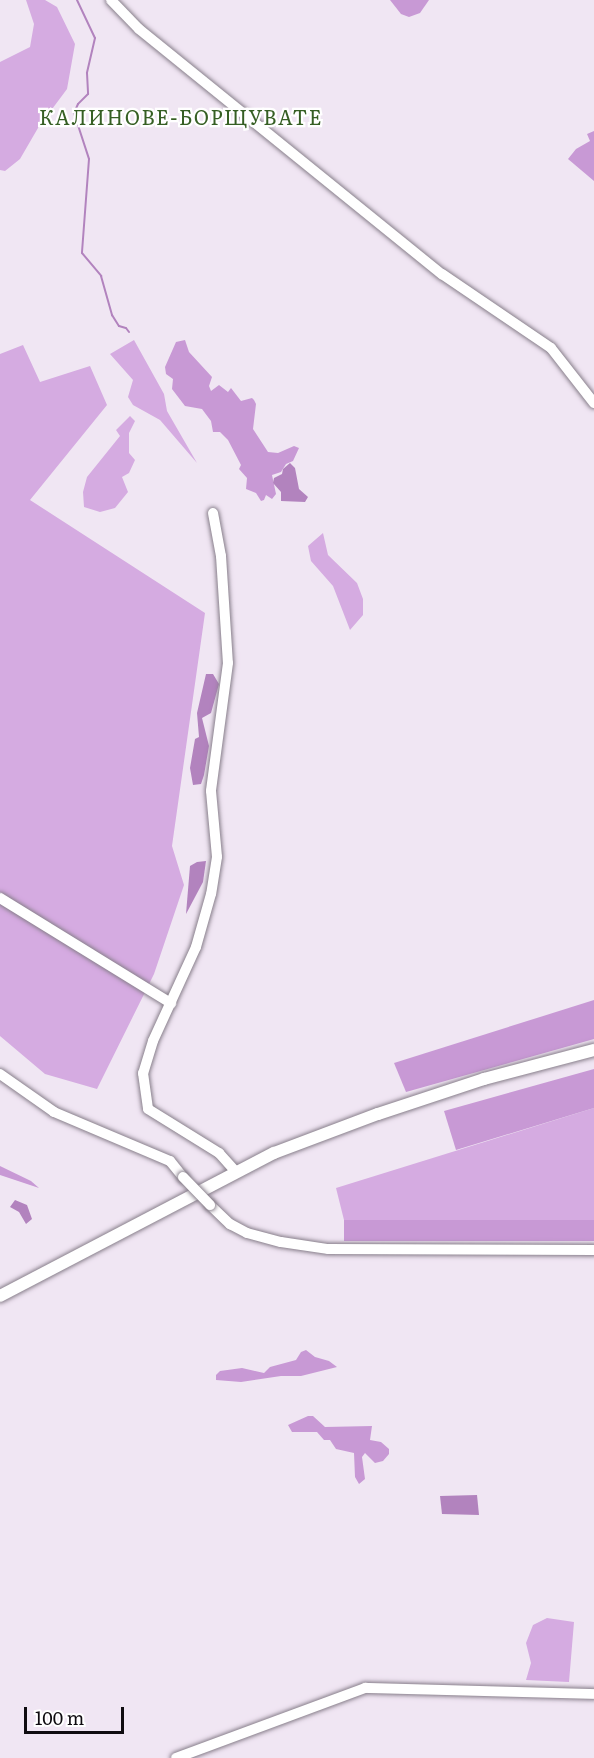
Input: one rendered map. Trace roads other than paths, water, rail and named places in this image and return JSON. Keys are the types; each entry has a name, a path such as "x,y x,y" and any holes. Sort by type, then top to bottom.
{"main road":[{"path":"0,1296 273,1153 378,1113 484,1079 594,1050"}],"street":[{"path":"111,0 139,29 442,274 551,348 594,403"},
{"path":"213,513 221,556 228,663 211,791 217,857 211,894 196,947 153,1041 143,1073 148,1109 219,1153 236,1172"},
{"path":"0,898 171,1003"},
{"path":"0,1074 54,1112 170,1161 230,1224 248,1233 281,1242 328,1249 594,1250"},
{"path":"176,1758 365,1688 594,1694"}],"waterway":[{"path":"77,0 95,38 87,73 88,94 78,104 74,113 89,159 82,253 101,276 112,315 119,326 126,328 129,332"}],"district":[{"name":"КАЛИНОВЕ-БОРЩУВАТЕ","path":"181,116"}]}
